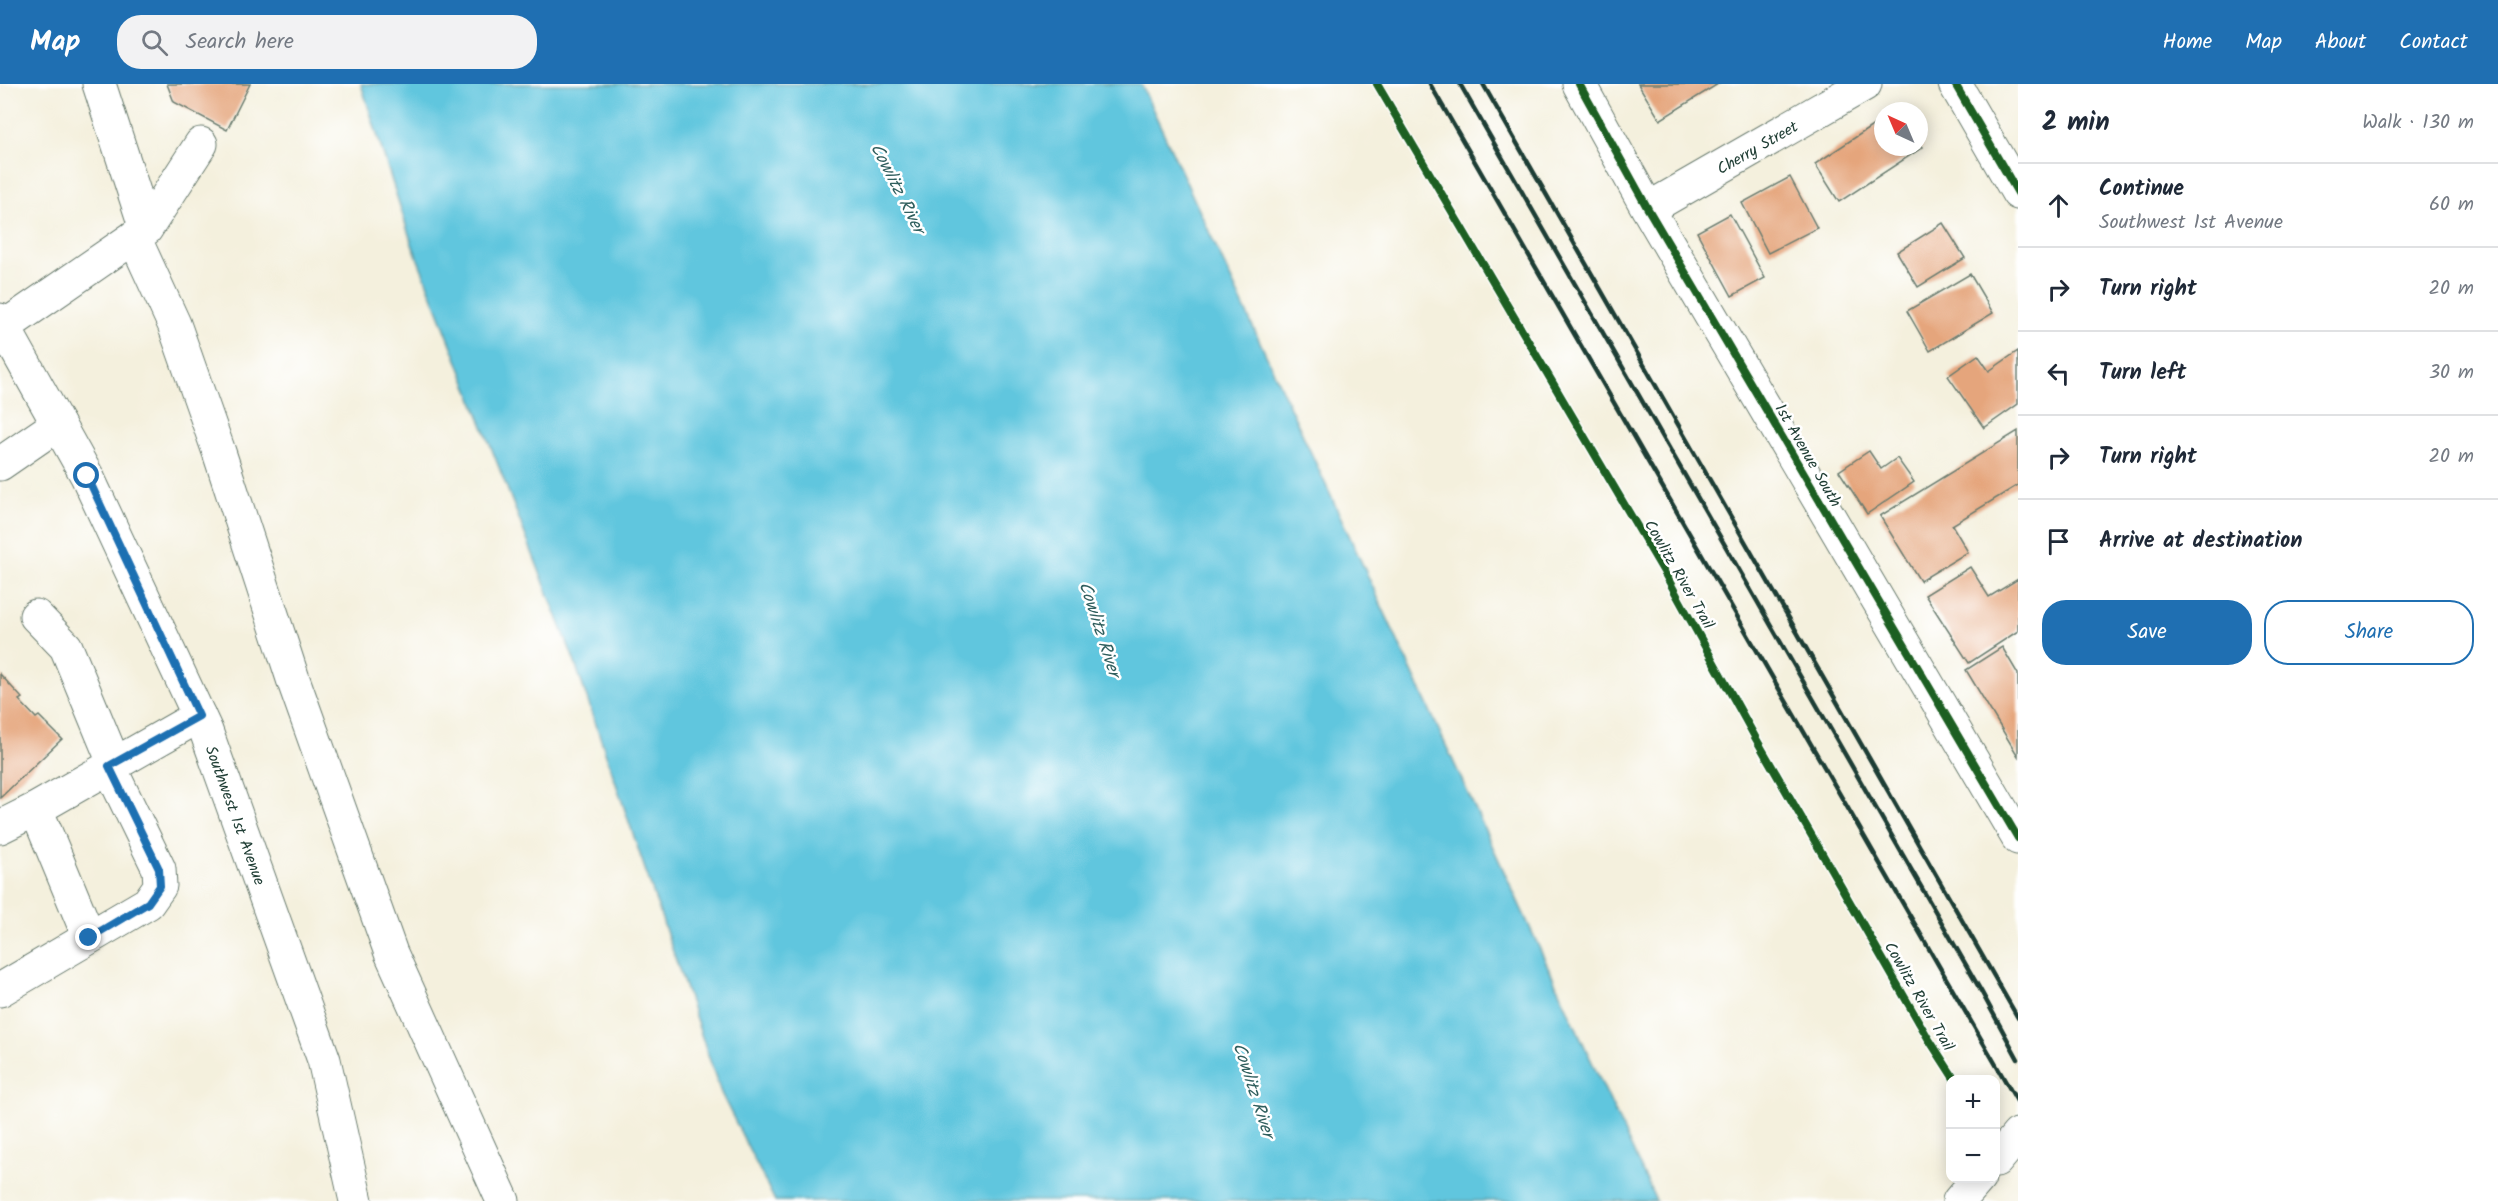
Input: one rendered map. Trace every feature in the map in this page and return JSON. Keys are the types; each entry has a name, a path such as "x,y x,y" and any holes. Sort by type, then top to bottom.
{"street":[{"path":"99,84 140,233 219,452 293,679 391,953 503,1201"},
{"name":"1st Avenue South","path":"1579,84 1648,209 2018,838"},
{"name":"Cherry Street","path":"1648,209 1865,84"},
{"path":"1955,84 2018,193"},
{"path":"2,323 140,233 201,144"},
{"name":"Southwest 1st Avenue","path":"2,323 87,476 199,716 324,1060 356,1201"},
{"path":"0,464 58,424"},
{"path":"0,990 148,903 160,886 159,869 112,764 66,647 36,616"},
{"path":"0,826 36,809 199,716"},
{"path":"36,809 89,938"},
{"path":"2000,1155 2018,1135"},
{"path":"1959,1201 1975,1183"}],"water":[{"name":"Cowlitz River","path":"361,84 1141,84 1656,1201 775,1201 721,1093 574,660 412,244"}],"building":[{"path":"167,84 250,84 227,130 174,102"},
{"path":"1638,84 1718,84 1660,120"},
{"path":"1874,125 1874,156 1909,156 1839,202 1815,164"},
{"path":"1790,177 1817,228 1768,253 1742,203"},
{"path":"1730,214 1765,278 1732,296 1697,232"},
{"path":"1943,223 1965,258 1918,287 1897,252"},
{"path":"1970,274 1993,313 1930,351 1907,311"},
{"path":"2018,351 2018,404 1984,428 1948,376 1978,355 1989,371"},
{"path":"2018,431 2018,485 1952,525 1968,552 1920,581 1880,516"},
{"path":"1869,451 1881,469 1897,458 1914,482 1867,514 1839,471"},
{"path":"1970,567 1989,597 2018,579 2018,631 1969,663 1925,595"},
{"path":"2002,647 2018,674 2018,756 1966,670"},
{"path":"0,674 22,698 19,700 36,718 39,716 62,739 0,798"}],"railway":[{"path":"1430,84 2018,1103"},
{"path":"1460,84 2018,1059"},
{"path":"1483,84 2018,1018"}],"cycle path":[{"name":"Cowlitz River Trail","path":"1377,84 1664,572 1755,737 1928,1038 1952,1075"},
{"path":"1579,84 1648,209 2018,838"},
{"path":"1955,84 2018,193"}],"route":[{"path":"87,476 199,716 109,766 159,869 160,886 148,903 89,938"}]}
